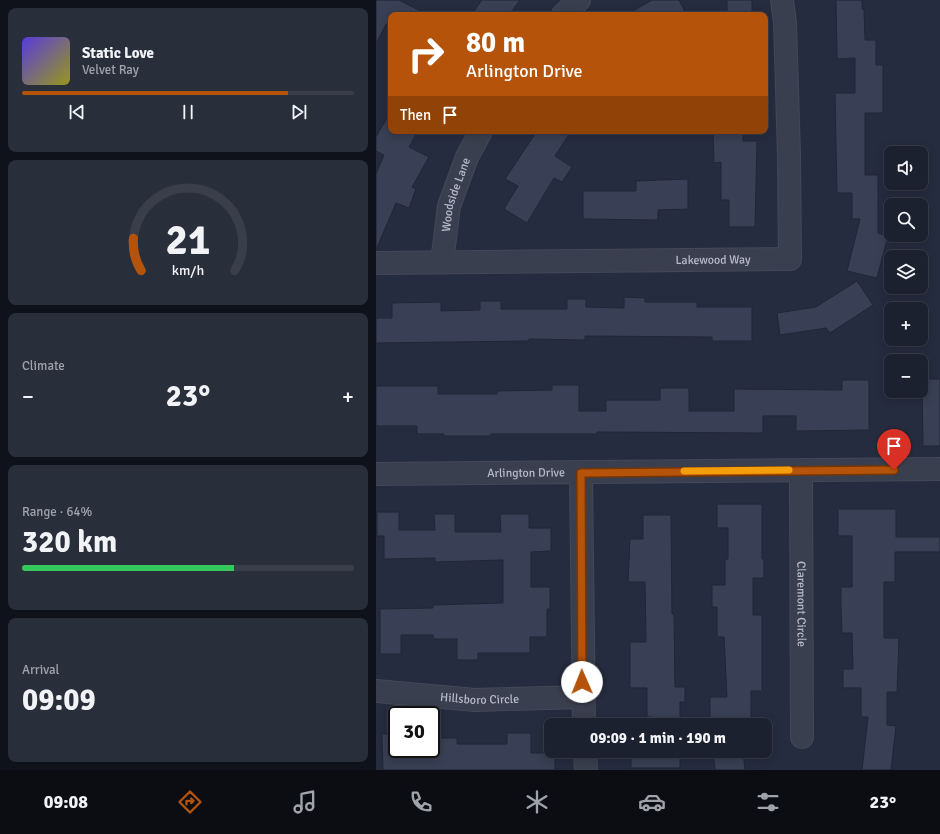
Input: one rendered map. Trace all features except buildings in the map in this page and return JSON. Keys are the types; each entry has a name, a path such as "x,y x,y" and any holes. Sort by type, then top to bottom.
{"street":[{"path":"566,12 579,0"},
{"name":"Lakewood Way","path":"376,263 790,259 789,139 785,23 782,0"},
{"name":"Woodside Lane","path":"442,262 449,206 467,156 479,134"},
{"name":"Arlington Drive","path":"376,474 940,469"},
{"name":"Claremont Circle","path":"801,470 802,737"},
{"path":"581,473 584,718"},
{"name":"Hillsboro Circle","path":"376,691 475,700 583,697"},
{"path":"585,758 586,770"}],"slow traffic":[{"path":"684,471 789,470"}],"route":[{"path":"582,682 581,473 894,470"}]}
